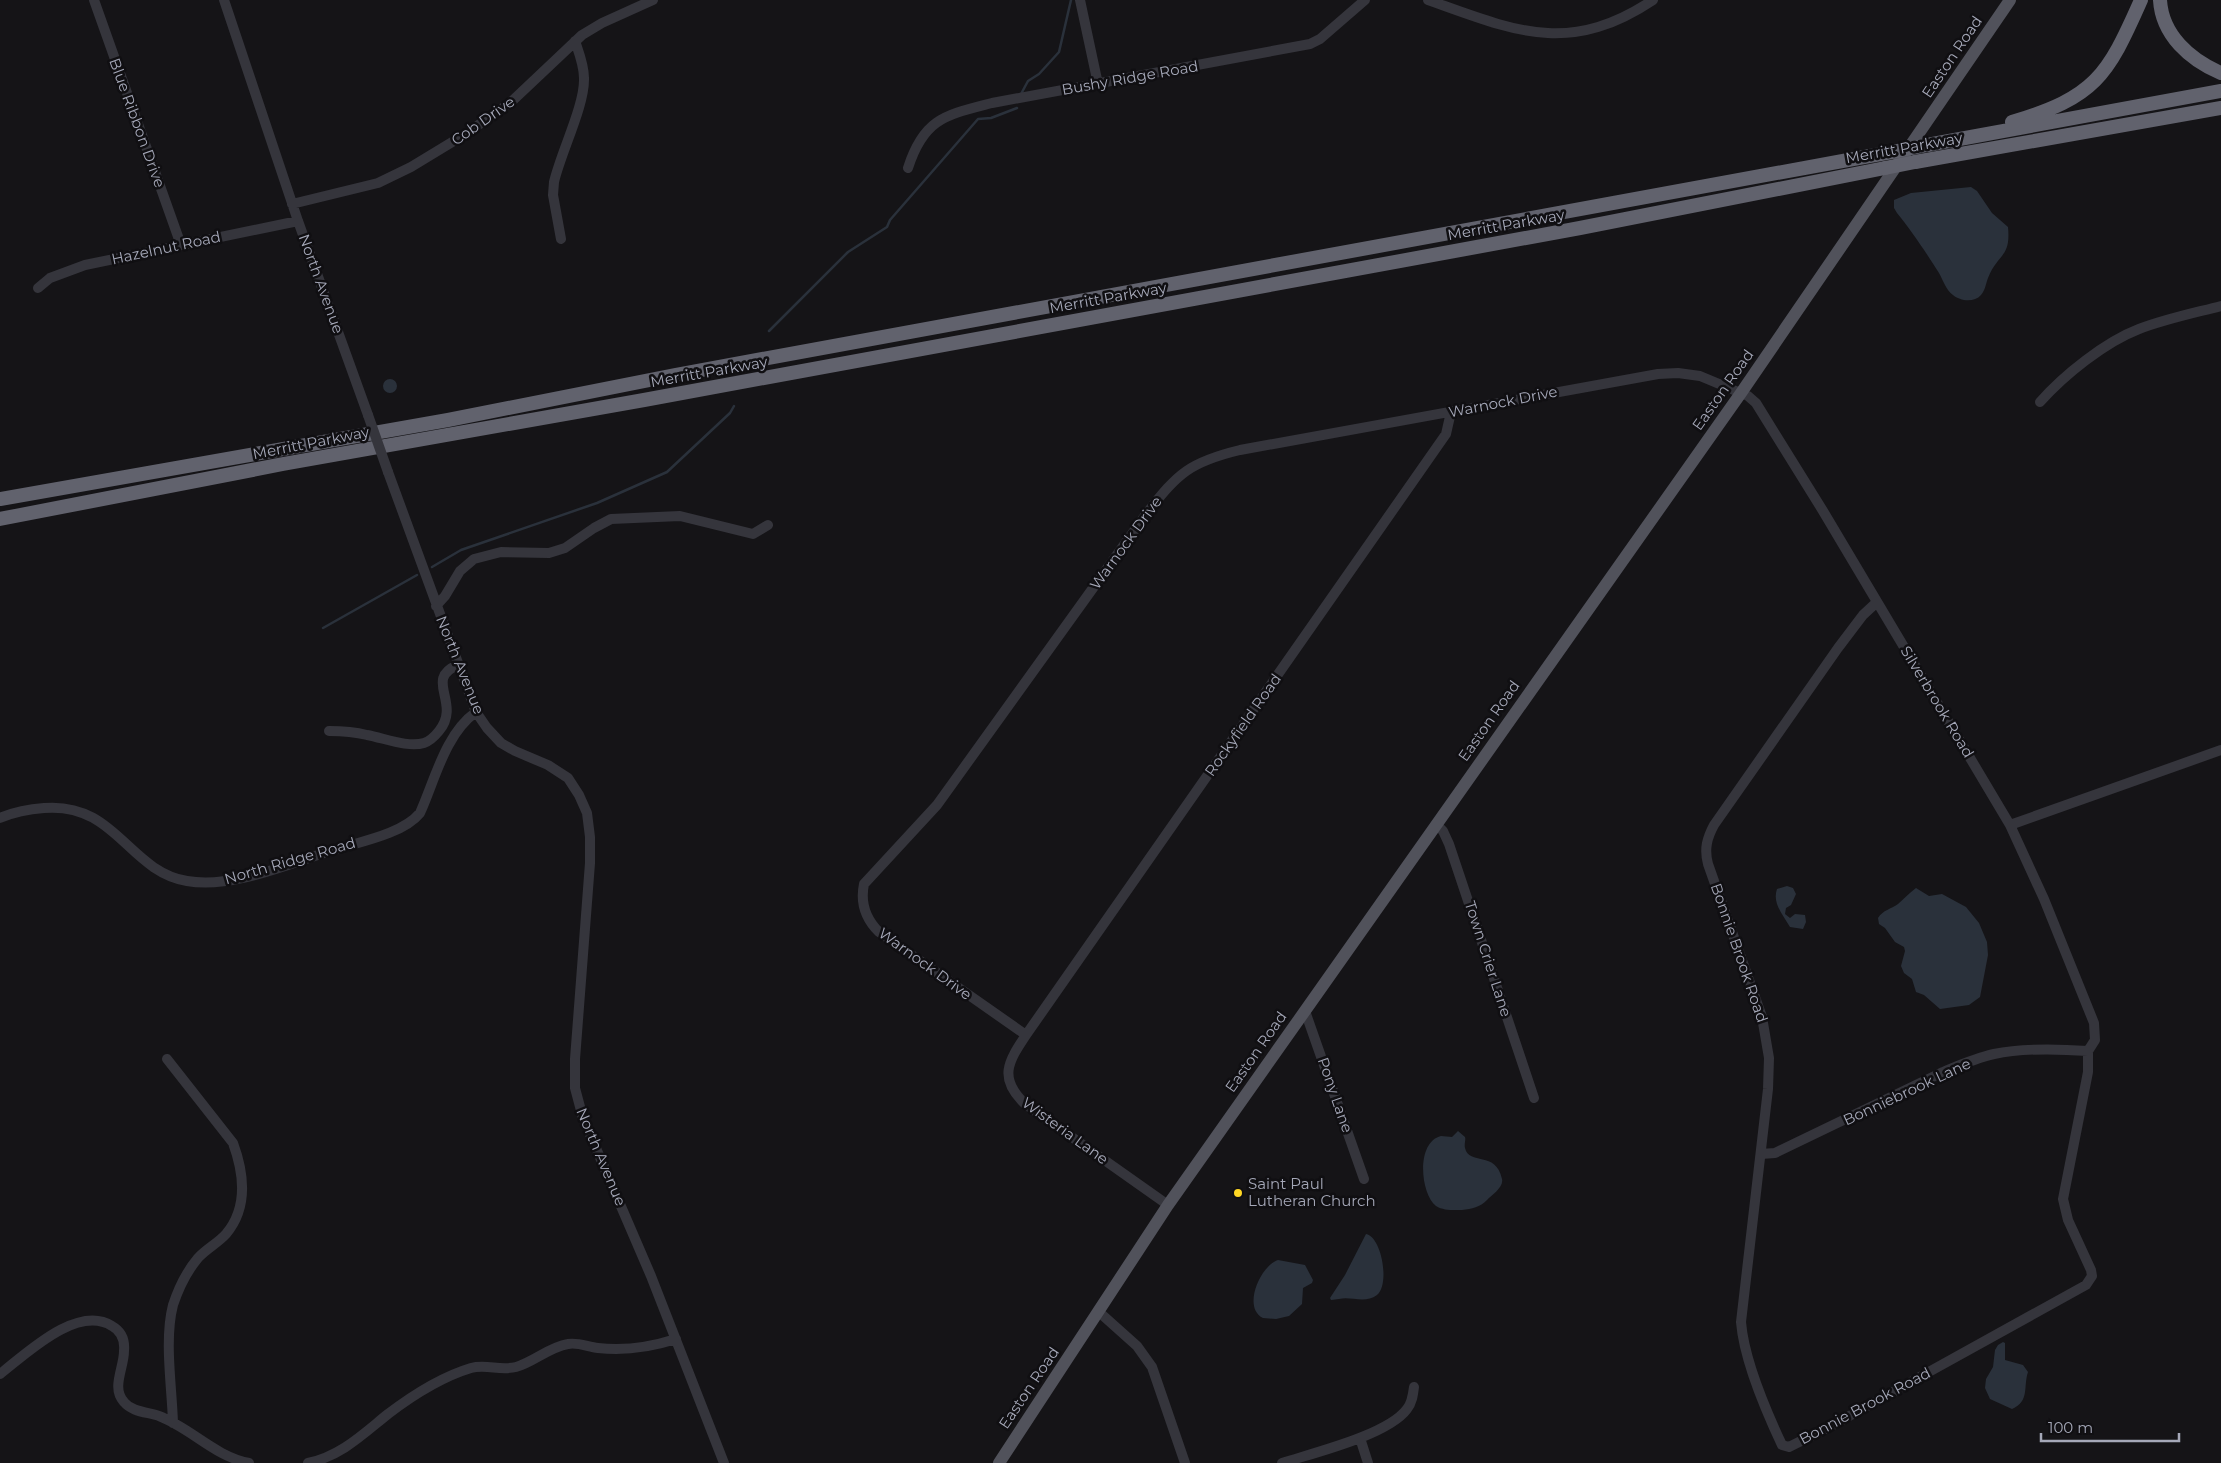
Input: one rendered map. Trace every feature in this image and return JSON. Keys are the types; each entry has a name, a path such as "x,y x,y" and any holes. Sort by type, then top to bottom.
{"highway":[{"path":"1927,146 2049,111 2070,100 2093,83 2108,66 2121,46 2141,0"},
{"path":"2160,0 2166,25 2179,44 2204,65 2221,73"},
{"name":"Merritt Parkway","path":"0,499 439,422 676,374 2221,91"},
{"name":"Merritt Parkway","path":"0,519 283,464 644,400 1580,228 1916,162 2221,108"}],"main road":[{"name":"Easton Road","path":"999,1463 1168,1205 1741,393 2010,0"}],"street":[{"name":"Blue Ribbon Drive","path":"94,0 181,245"},
{"name":"North Avenue","path":"224,0 298,221 476,712 491,733 507,747 548,765 568,778 580,795 587,813 590,848 575,1059 576,1094 585,1125 644,1258 724,1463"},
{"name":"Cob Drive","path":"292,204 378,183 425,159 468,133 511,102 575,40 598,25 653,0"},
{"path":"1080,0 1098,84"},
{"name":"Bushy Ridge Road","path":"908,168 912,153 925,134 942,117 992,103 1310,44 1320,39 1366,0"},
{"path":"1428,0 1522,30 1561,34 1588,31 1612,24 1652,0"},
{"path":"561,239 553,195 554,182 582,96 584,79 583,65 575,40"},
{"name":"Hazelnut Road","path":"38,288 50,278 85,265 298,221"},
{"path":"2040,402 2064,378 2120,338 2155,323 2221,306"},
{"name":"Warnock Drive","path":"1026,1035 879,932 870,922 865,911 862,896 864,884 937,805 1167,486 1180,474 1204,460 1224,454 1668,373 1686,373 1700,376 1741,393"},
{"name":"Silverbrook Road","path":"1741,393 1756,403 1772,428 2010,825"},
{"name":"Rockyfield Road","path":"1026,1035 1446,434 1452,412"},
{"path":"436,606 445,596 460,571 474,559 501,552 548,553 565,548 611,519 680,516 752,534 768,525"},
{"name":"Bonnie Brook Road","path":"1877,602 1863,615 1838,648 1714,825 1706,842 1708,864 1758,1004 1766,1035 1769,1058 1768,1089 1741,1322 1742,1333 1775,1430 1782,1445 1789,1447 1834,1425 2086,1286 2092,1276 2068,1220 2063,1199 2088,1072 2088,1051 2095,1040 2096,1033 2090,1012 2044,899 2010,825"},
{"path":"329,731 364,734 413,744 423,743 432,739 440,730 446,716 447,702 442,680 443,675 458,665"},
{"name":"North Ridge Road","path":"0,818 33,809 65,807 78,810 96,818 144,859 170,875 186,881 206,883 238,879 384,834 413,821 420,813 452,740 465,720 476,712"},
{"path":"2010,825 2221,750"},
{"name":"Town Crier Lane","path":"1436,824 1443,831 1449,844 1533,1095"},
{"name":"Pony Lane","path":"1305,1011 1364,1179"},
{"name":"Wisteria Lane","path":"1026,1035 1013,1055 1008,1070 1010,1084 1015,1094 1033,1110 1168,1205"},
{"name":"Bonniebrook Lane","path":"1761,1154 1775,1153 1943,1072 1970,1061 2004,1053 2088,1051"},
{"path":"167,1059 233,1144 239,1159 242,1180 240,1206 236,1220 226,1234 198,1258 183,1280 174,1304 170,1328 173,1423"},
{"path":"1099,1312 1146,1356 1162,1393 1185,1463"},
{"path":"0,1374 54,1333 79,1322 99,1320 113,1326 122,1338 124,1352 118,1388 124,1403 130,1408 173,1423 227,1457 249,1463"},
{"path":"308,1463 331,1456 347,1447 422,1389 472,1368 484,1366 504,1369 513,1368 524,1365 568,1344 624,1349 664,1343 676,1338"},
{"path":"1282,1463 1360,1438 1400,1416 1411,1402 1414,1387"},
{"path":"1360,1438 1368,1463"}],"shaded area":[{"path":"1971,187 1977,191 1992,213 2008,227 2008,245 1992,270 1978,298 1963,300 1948,290 1939,273 1894,208 1894,200 1911,193"},
{"path":"387,379 393,379 397,386 393,393 387,393 383,389 383,383"},
{"path":"1787,886 1793,888 1796,894 1791,905 1786,908 1785,914 1790,918 1795,914 1805,915 1806,922 1803,929 1790,927 1777,904 1777,889"},
{"path":"1916,888 1929,896 1942,894 1966,907 1979,923 1987,942 1988,955 1980,997 1969,1005 1940,1009 1924,995 1916,992 1912,979 1904,973 1901,966 1905,951 1904,947 1895,942 1885,928 1879,924 1878,918 1880,915 1898,904"},
{"path":"1458,1131 1465,1137 1467,1153 1494,1164 1499,1170 1502,1182 1497,1191 1479,1206 1462,1210 1439,1208 1431,1200 1424,1180 1424,1157 1427,1148 1433,1140 1441,1136 1452,1137"},
{"path":"1366,1234 1372,1237 1380,1252 1383,1272 1381,1290 1377,1295 1368,1299 1344,1298 1331,1300 1330,1298 1345,1275"},
{"path":"1278,1260 1305,1265 1313,1280 1312,1283 1303,1288 1302,1304 1289,1316 1276,1319 1263,1318 1257,1313 1254,1306 1256,1288 1265,1270"},
{"path":"2003,1342 2005,1343 2005,1360 2023,1365 2028,1372 2024,1398 2018,1406 2012,1409 1990,1399 1985,1388 1986,1379 1993,1367 1995,1350"}],"waterway":[{"path":"1021,94 1028,81 1039,74 1059,52 1071,0"},
{"path":"769,331 848,252 887,227 890,220 978,119 991,118 1017,108"},
{"path":"432,567 461,550 597,503 667,472 730,413 734,406"},
{"path":"323,628 417,575"}],"place":[{"name":"Saint Paul Lutheran Church","path":"1238,1193"}]}
